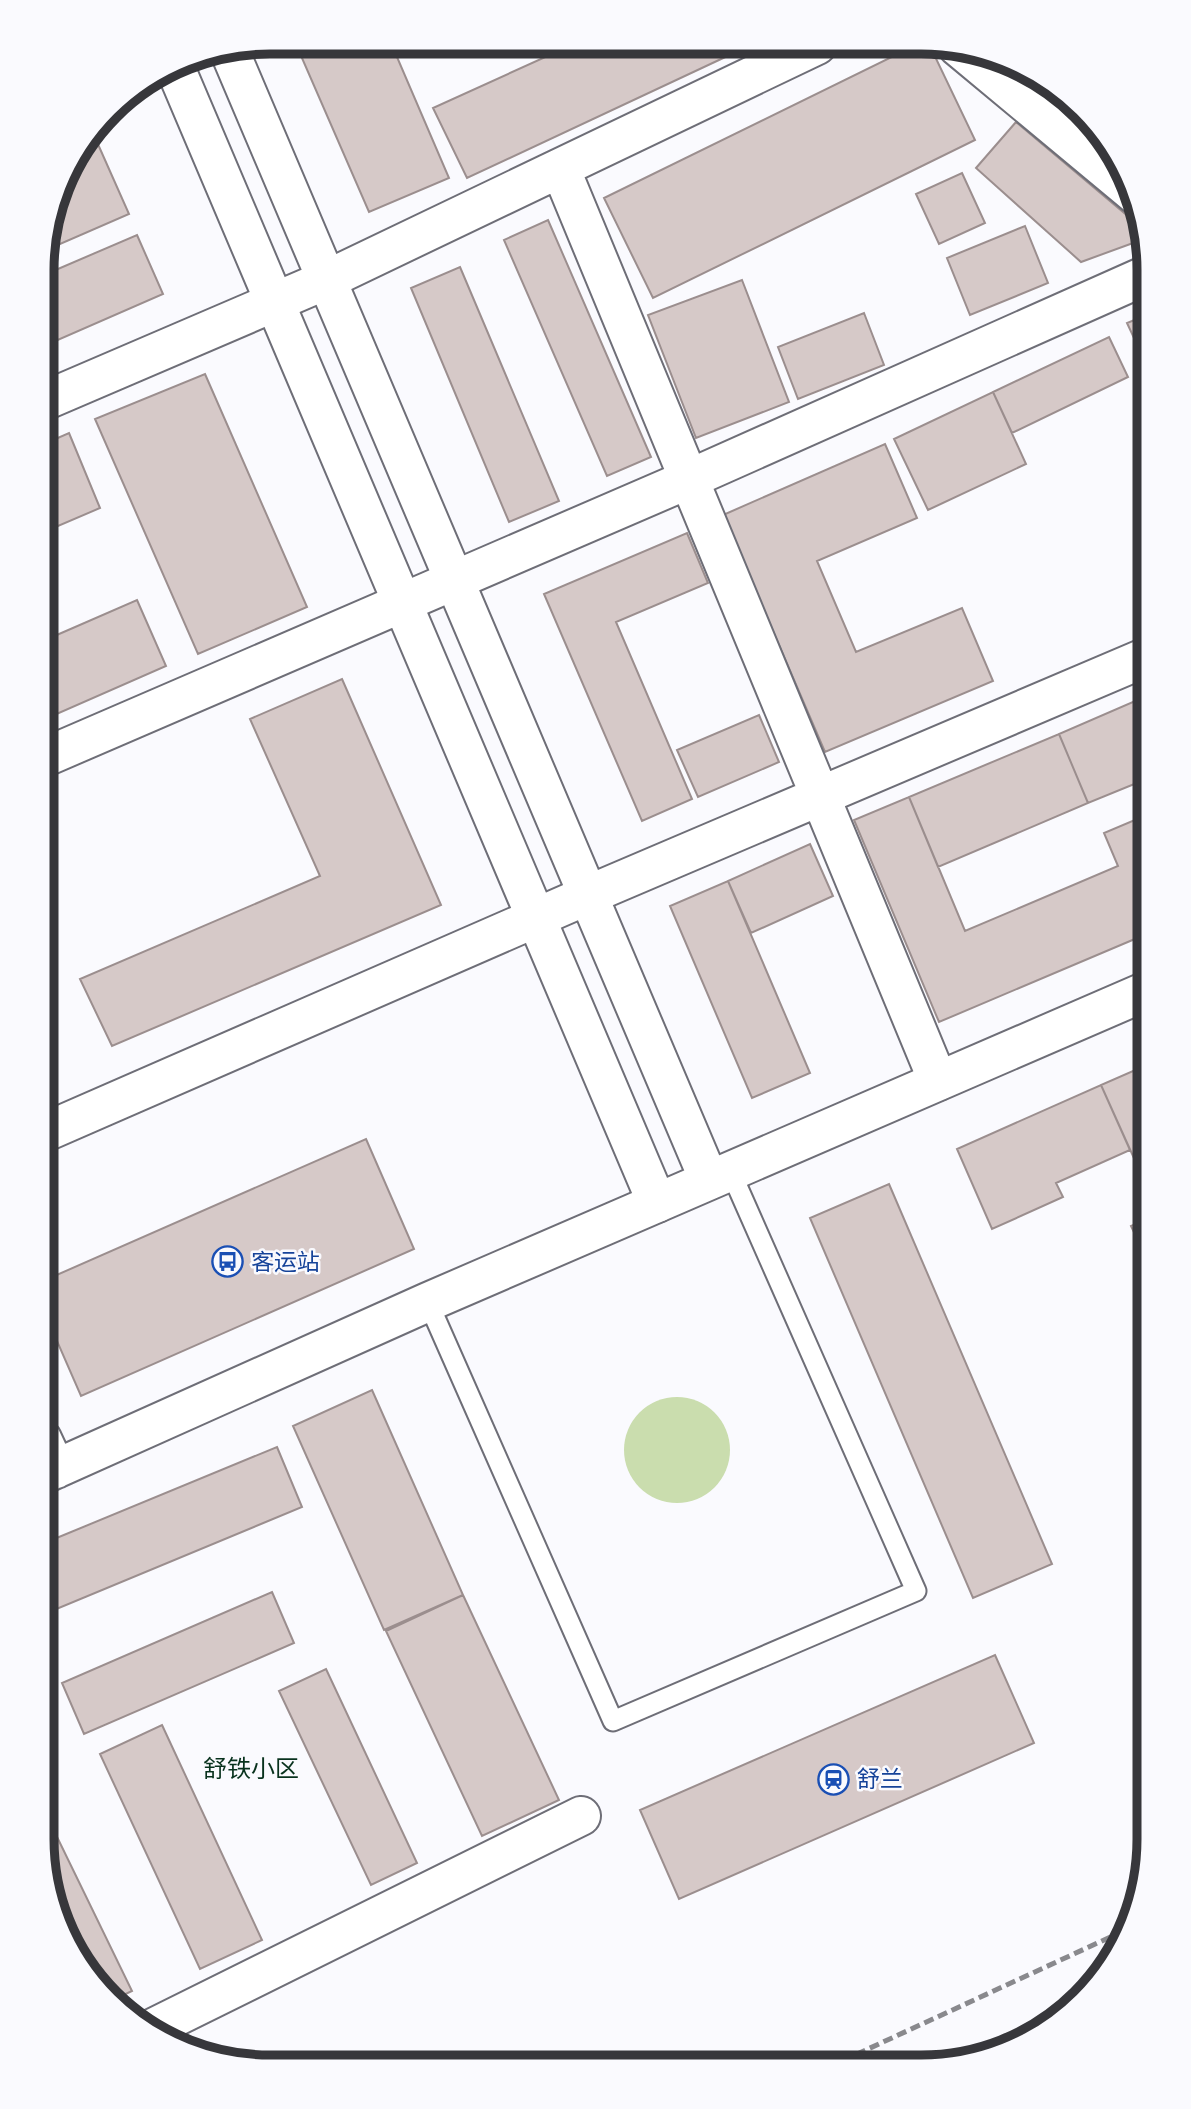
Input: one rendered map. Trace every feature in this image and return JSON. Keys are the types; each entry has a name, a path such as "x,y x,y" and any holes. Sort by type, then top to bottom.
{"street":[{"path":"54,397 326,280 561,170 799,54"},
{"path":"232,58 588,895 720,1175"},
{"path":"976,62 1115,178"},
{"path":"178,76 657,1203"},
{"path":"561,170 938,1081"},
{"path":"54,753 402,604 1137,279"},
{"path":"54,1128 588,895 1137,661"},
{"path":"54,1458 428,1302 1137,995"},
{"path":"161,2024 582,1816"}],"lane":[{"path":"428,1302 614,1721 916,1591 720,1175"}],"green space":[{"path":"677,1397 697,1401 714,1413 726,1430 730,1450 726,1470 714,1487 697,1499 677,1503 657,1499 640,1487 628,1470 624,1450 628,1430 640,1413 657,1401"}],"building":[{"path":"300,54 396,54 449,178 369,212"},
{"path":"552,54 732,54 467,178 433,108"},
{"path":"898,54 934,55 975,140 653,298 604,198"},
{"path":"1016,122 1130,218 1135,242 1081,262 976,168"},
{"path":"97,142 129,214 56,246 71,188 83,162"},
{"path":"962,173 985,223 939,244 916,194"},
{"path":"548,220 651,457 607,476 504,240"},
{"path":"1025,226 1048,283 970,315 947,258"},
{"path":"137,235 163,294 54,342 54,271"},
{"path":"460,267 559,501 509,522 411,288"},
{"path":"742,280 789,402 696,438 648,315"},
{"path":"864,313 884,365 798,399 778,347"},
{"path":"1137,319 1137,344 1127,323"},
{"path":"1109,337 1128,377 1012,433 993,392"},
{"path":"205,374 307,607 198,654 95,419"},
{"path":"993,392 1026,464 928,510 894,439"},
{"path":"69,433 100,508 54,528 54,440"},
{"path":"885,444 917,518 817,561 856,652 962,608 993,681 825,752 723,515"},
{"path":"687,533 708,583 616,622 692,799 642,821 544,594"},
{"path":"137,600 166,666 54,715 54,636"},
{"path":"342,679 441,905 112,1046 80,979 320,876 250,719"},
{"path":"1137,700 1137,783 1088,803 1059,734"},
{"path":"759,715 779,762 698,797 677,750"},
{"path":"1059,734 1088,803 938,867 909,797"},
{"path":"909,797 965,931 1118,866 1104,833 1137,819 1137,938 939,1022 854,820"},
{"path":"810,844 833,896 751,933 728,881"},
{"path":"728,881 810,1073 752,1098 670,906"},
{"path":"1136,1069 1136,1164 1101,1085"},
{"path":"1101,1085 1130,1150 1056,1183 1063,1197 992,1229 957,1149"},
{"path":"366,1139 414,1249 81,1396 54,1334 54,1276"},
{"path":"889,1184 1052,1564 973,1598 810,1218"},
{"path":"1136,1224 1136,1237 1131,1226"},
{"path":"372,1390 463,1595 384,1630 293,1426"},
{"path":"277,1447 302,1507 54,1610 54,1539"},
{"path":"272,1592 294,1643 84,1734 62,1683"},
{"path":"463,1595 559,1800 482,1836 386,1631"},
{"path":"995,1655 1034,1743 679,1899 640,1810"},
{"path":"326,1669 417,1863 371,1885 279,1691"},
{"path":"162,1725 262,1940 200,1969 100,1754"},
{"path":"54,1831 132,1991 122,1996 108,1981 77,1934 58,1880"}],"railway":[{"path":"855,2055 1113,1936"}],"place":[{"name":"客运站","path":"228,1262"},
{"name":"舒兰","path":"834,1779"}],"district":[{"name":"舒铁小区","path":"251,1769"}]}
